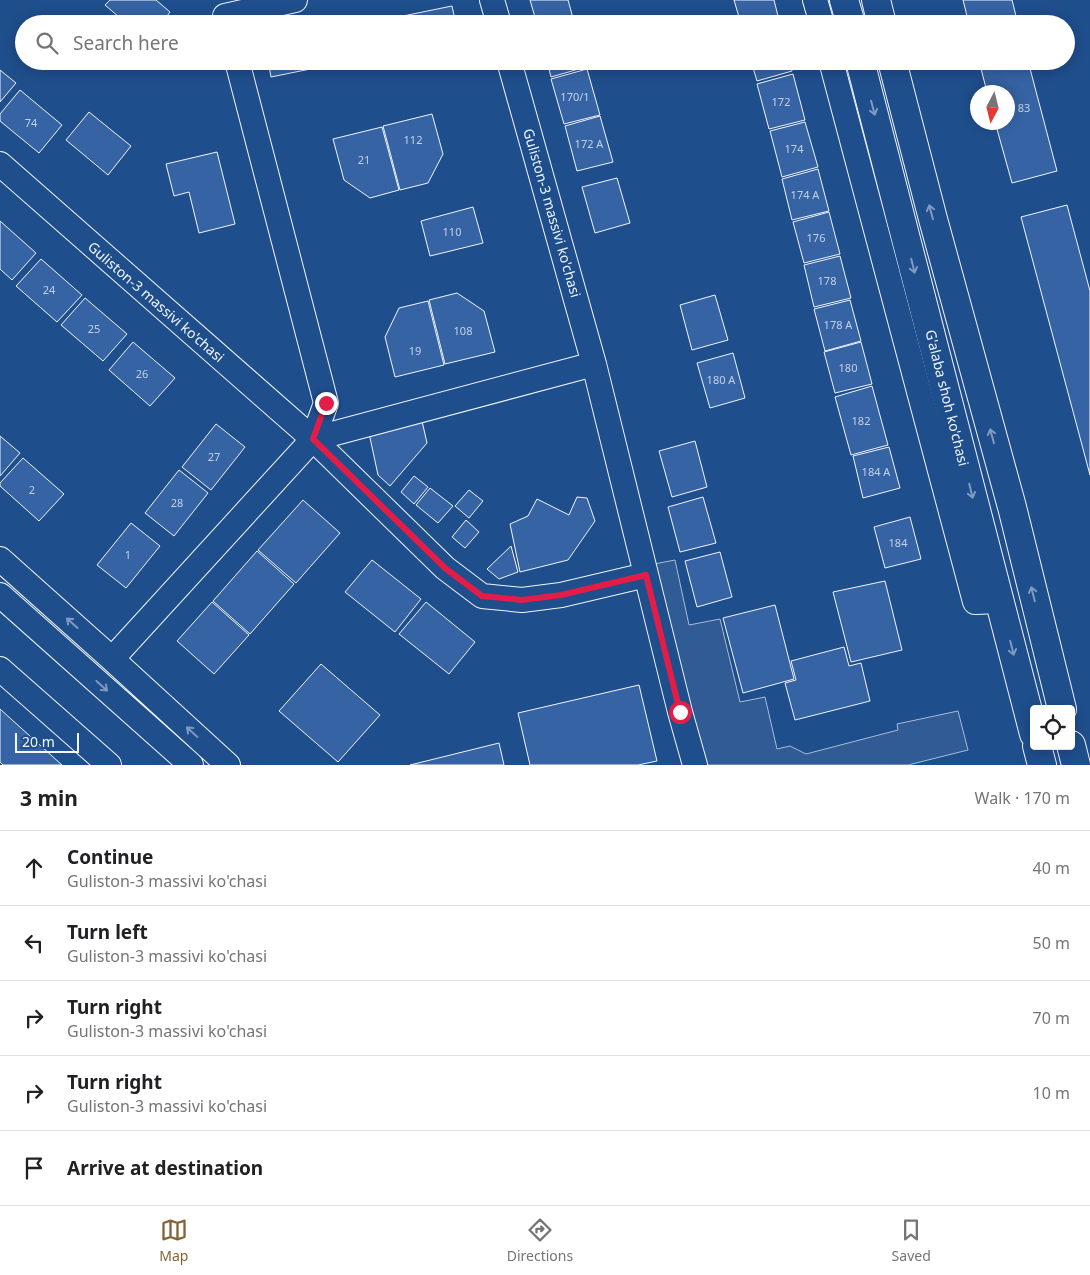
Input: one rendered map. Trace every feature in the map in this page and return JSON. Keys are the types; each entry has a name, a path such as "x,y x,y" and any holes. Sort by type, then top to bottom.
{"main road":[{"path":"844,0 848,15"},
{"path":"876,0 880,15"},
{"name":"G'alaba shoh ko'chasi","path":"862,70 1030,719"},
{"path":"894,70 933,220 1012,507 1061,705"},
{"path":"1038,750 1042,765"},
{"path":"1072,750 1076,765"}],"street":[{"path":"223,13 295,0"},
{"path":"492,0 496,15"},
{"path":"815,0 819,15"},
{"path":"112,658 313,439 326,403 239,70"},
{"name":"Guliston-3 massivi ko'chasi","path":"512,70 594,364 694,765"},
{"path":"834,70 975,602 999,601"},
{"name":"Guliston-3 massivi ko'chasi","path":"0,164 313,439 445,568 482,596 522,600 561,595 646,575"},
{"path":"313,439 594,364"},
{"path":"0,559 112,658 228,765"},
{"path":"0,595 191,765"},
{"path":"0,669 110,765"}],"shaded area":[{"path":"675,560 689,625 720,619 740,702 765,697 777,749 790,746 806,754 898,730 897,724 958,711 968,750 908,765 706,765 654,564"}],"building":[{"path":"110,0 156,0 170,12 168,15 117,15 105,5"},
{"path":"530,0 568,0 572,15 534,15"},
{"path":"734,0 774,0 778,15 738,15"},
{"path":"963,0 1012,0 1016,15 967,15"},
{"path":"452,6 454,15 408,15"},
{"path":"0,70 16,83 0,102"},
{"path":"270,70 305,70 271,77"},
{"path":"549,70 576,70 551,77"},
{"path":"587,70 600,115 564,124 551,79"},
{"path":"754,70 792,70 792,71 757,81"},
{"path":"981,70 1030,70 1057,171 1012,183 997,130 1015,130 1015,85 985,85"},
{"path":"793,74 805,120 769,129 757,84"},
{"path":"20,90 62,125 39,153 0,121 0,114"},
{"path":"89,112 131,146 108,175 66,140"},
{"path":"432,114 443,154 428,183 400,190 383,126"},
{"path":"600,116 613,162 577,171 565,126"},
{"path":"805,122 818,167 782,177 770,131"},
{"path":"382,127 399,190 370,198 344,180 333,139"},
{"path":"217,152 235,224 199,233 189,192 174,196 166,164"},
{"path":"818,169 829,211 792,220 782,179"},
{"path":"617,178 630,223 595,233 582,187"},
{"path":"1067,205 1090,291 1090,475 1021,217"},
{"path":"473,207 483,243 430,256 421,221"},
{"path":"829,212 840,254 804,263 793,222"},
{"path":"0,221 36,253 12,280 0,269"},
{"path":"840,256 851,298 814,307 804,265"},
{"path":"41,259 82,295 57,322 16,286"},
{"path":"457,293 484,311 495,352 445,364 429,300"},
{"path":"715,295 728,340 692,350 680,305"},
{"path":"85,298 127,334 103,361 61,325"},
{"path":"850,300 861,341 825,351 814,309"},
{"path":"428,301 444,365 395,377 385,337 399,308"},
{"path":"133,342 175,378 150,406 109,370"},
{"path":"861,342 872,384 835,393 824,352"},
{"path":"733,353 745,398 710,408 697,363"},
{"path":"872,386 888,445 851,455 835,397"},
{"path":"422,421 427,443 390,486 378,475 369,433"},
{"path":"216,424 245,447 211,490 182,467"},
{"path":"0,436 20,453 0,476"},
{"path":"695,441 707,487 672,497 659,451"},
{"path":"889,447 900,488 863,498 853,456"},
{"path":"23,458 64,494 39,521 0,486 0,483"},
{"path":"179,470 208,493 174,536 145,513"},
{"path":"414,476 428,487 414,504 401,492"},
{"path":"430,488 453,506 438,523 416,505"},
{"path":"469,490 483,501 469,518 455,506"},
{"path":"577,497 587,498 595,521 568,560 520,572 510,524 528,516 537,499 569,515"},
{"path":"703,497 716,543 680,552 668,507"},
{"path":"303,500 340,533 296,583 258,550"},
{"path":"910,517 921,559 885,568 874,527"},
{"path":"466,520 479,532 465,548 452,537"},
{"path":"131,523 160,546 126,588 97,565"},
{"path":"511,546 518,572 499,579 487,569"},
{"path":"257,551 294,584 250,634 213,601"},
{"path":"720,552 732,597 697,607 685,561"},
{"path":"372,560 421,599 395,632 345,592"},
{"path":"885,581 902,650 851,662 833,592"},
{"path":"212,602 249,635 214,674 177,641"},
{"path":"426,602 475,642 449,674 399,634"},
{"path":"775,605 794,679 743,693 723,618"},
{"path":"844,647 849,666 861,663 870,701 795,720 785,683 796,680 791,661"},
{"path":"321,664 380,715 338,762 279,711"},
{"path":"639,685 657,761 638,765 530,765 518,713"},
{"path":"0,709 62,765 3,765 0,762"},
{"path":"499,743 504,765 410,765"}],"route":[{"path":"326,403 313,439 445,568 482,596 522,600 561,595 646,575 680,712"}]}
